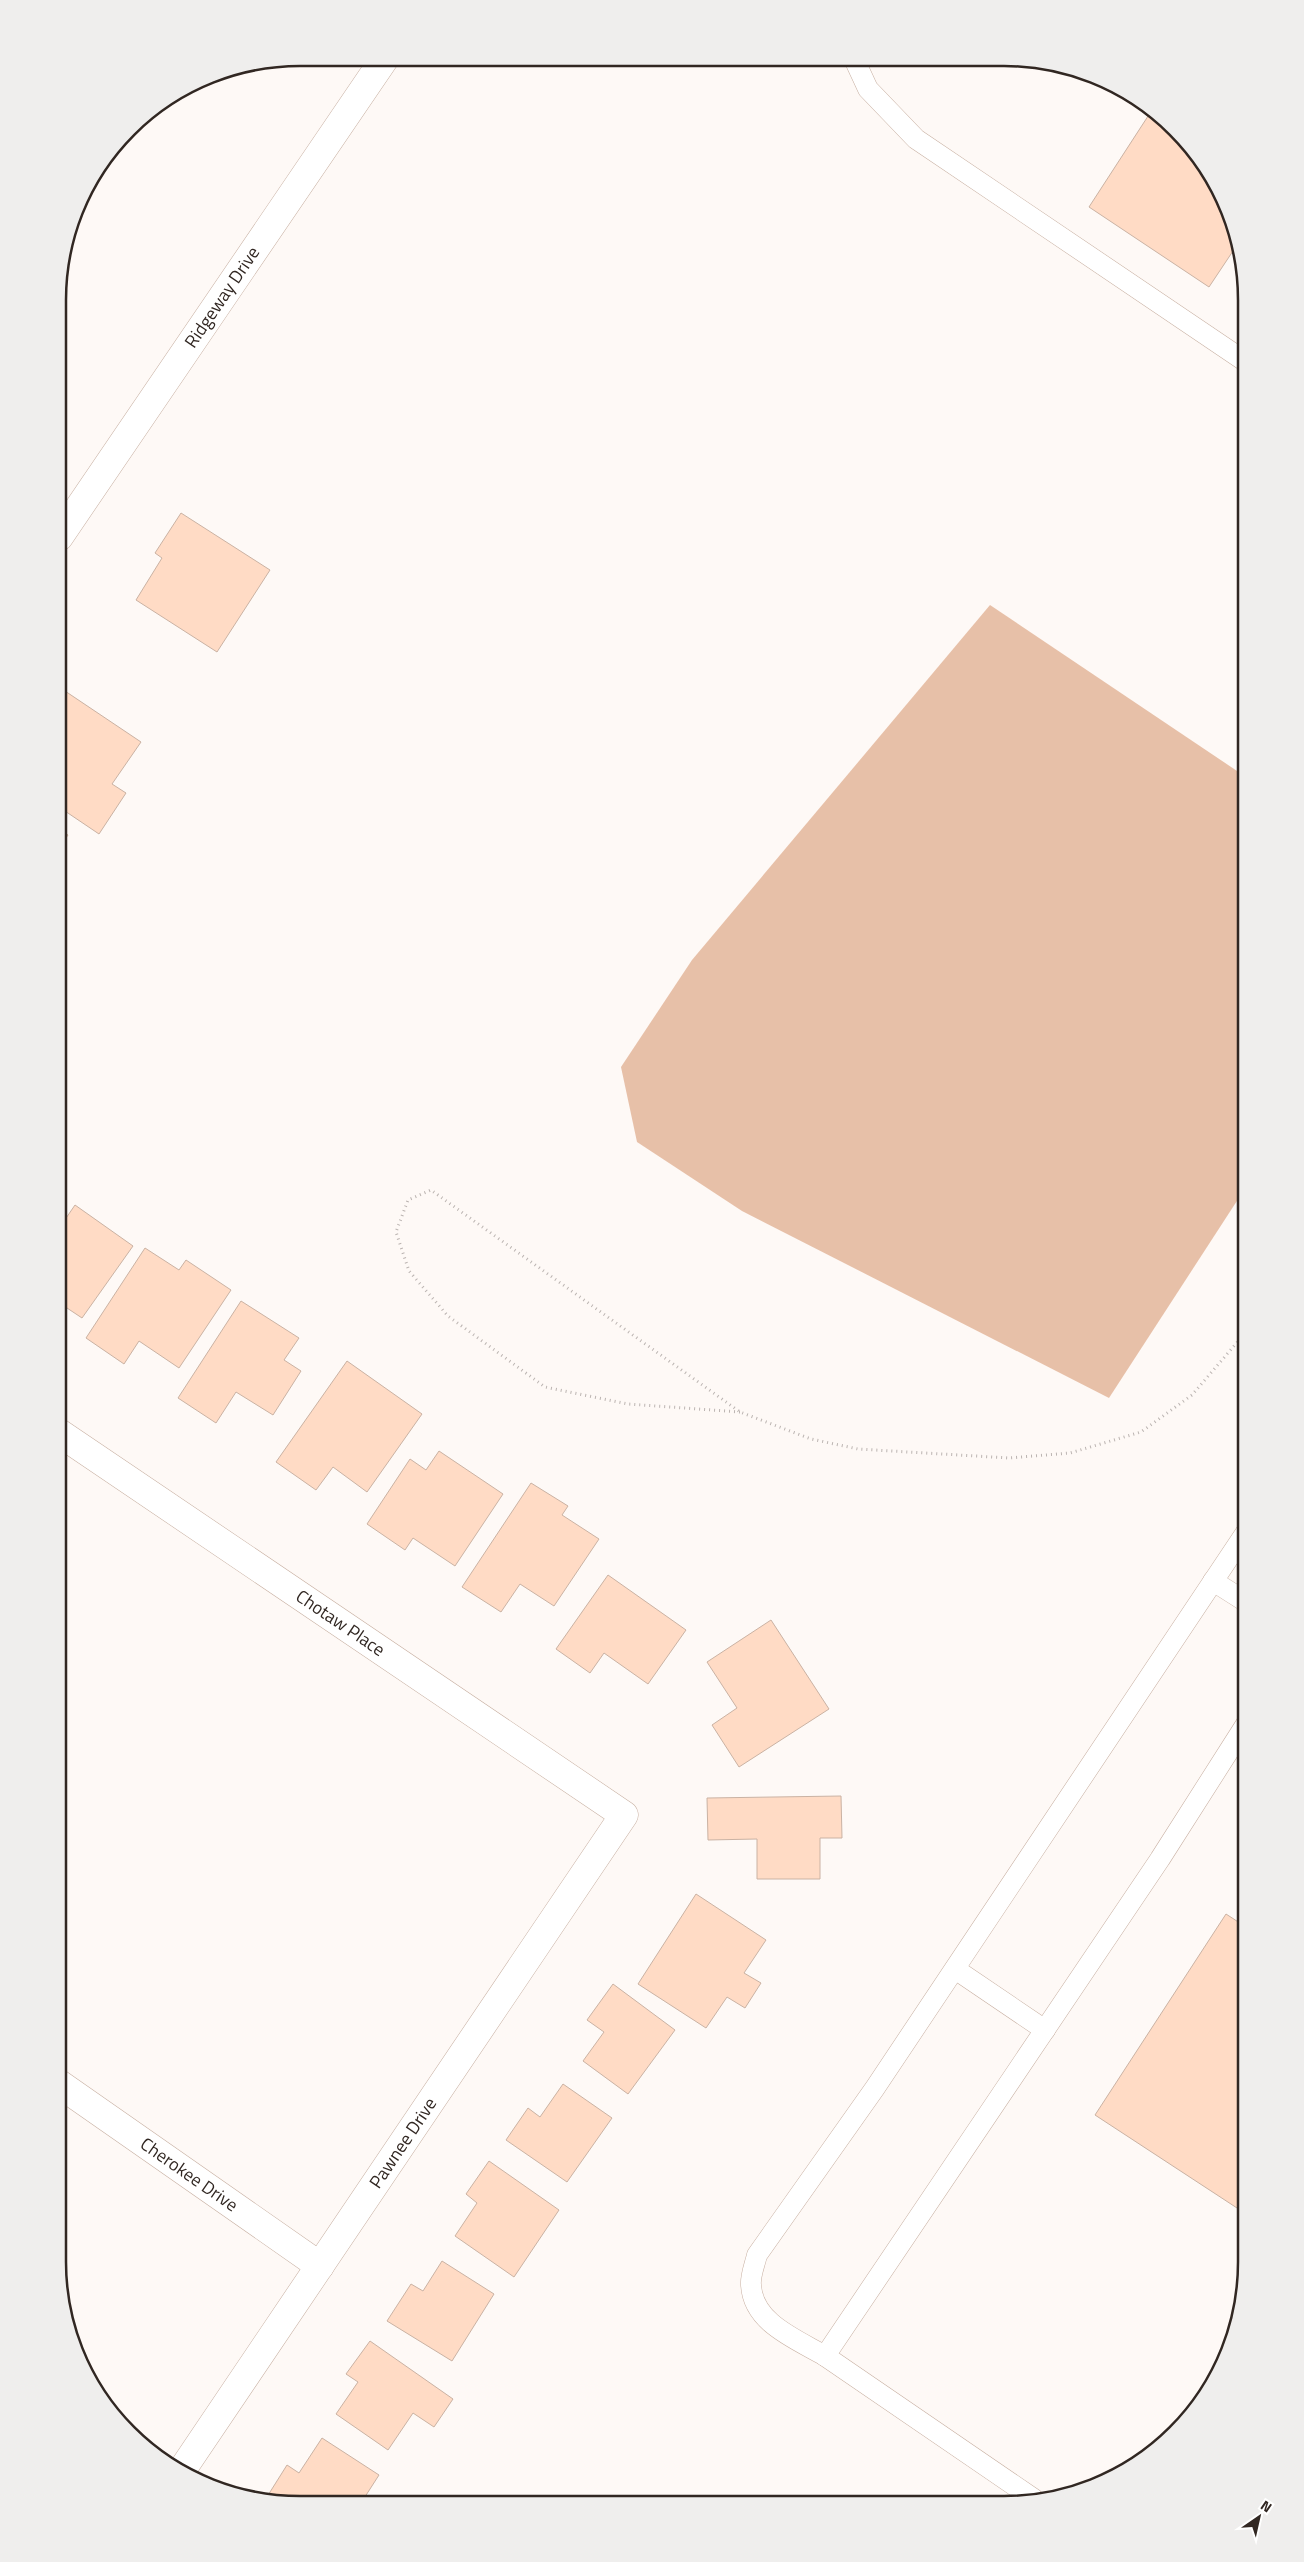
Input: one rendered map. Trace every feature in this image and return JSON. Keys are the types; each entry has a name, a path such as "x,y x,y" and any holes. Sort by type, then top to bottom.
{"street":[{"name":"Ridgeway Drive","path":"66,527 380,66"},
{"name":"Chotaw Place","path":"66,1437 624,1815"},
{"name":"Pawnee Drive","path":"185,2465 624,1815"},
{"name":"Cherokee Drive","path":"66,2090 320,2266"}],"lane":[{"path":"857,66 868,89 916,139 1238,357"},
{"path":"1026,2495 825,2356 769,2322 754,2305 750,2284 757,2255 875,2088 1238,1544"},
{"path":"1213,1582 1238,1597"},
{"path":"825,2356 1160,1859 1238,1737"},
{"path":"954,1968 1045,2030"}],"path":[{"path":"740,1412 628,1404 545,1387 448,1316 409,1271 396,1232 408,1200 431,1190 740,1412 811,1439 858,1449 1009,1458 1070,1453 1141,1432 1192,1395 1238,1341"}],"shaded area":[{"path":"990,605 1238,772 1238,1199 1109,1398 742,1211 637,1142 621,1067 692,960"}],"building":[{"path":"1148,116 1180,146 1198,170 1220,211 1232,252 1209,287 1089,207"},
{"path":"181,513 270,570 217,652 136,600 162,558 155,553"},
{"path":"66,692 141,742 112,784 126,793 99,834 66,812"},
{"path":"75,1205 133,1246 82,1318 66,1307 66,1218"},
{"path":"145,1248 179,1270 186,1260 231,1290 179,1368 139,1341 124,1364 86,1338"},
{"path":"241,1301 299,1338 284,1360 301,1371 273,1415 236,1392 216,1423 178,1398"},
{"path":"347,1361 422,1414 367,1492 333,1467 316,1490 276,1462"},
{"path":"439,1451 503,1494 455,1566 413,1538 405,1550 367,1524 410,1459 426,1470"},
{"path":"531,1483 568,1506 562,1515 599,1539 554,1606 520,1584 501,1612 462,1587"},
{"path":"608,1575 686,1630 648,1684 604,1653 590,1673 556,1649"},
{"path":"771,1620 829,1709 739,1767 712,1725 737,1708 707,1662"},
{"path":"841,1796 842,1838 820,1838 820,1879 757,1879 757,1839 708,1840 707,1798"},
{"path":"696,1894 766,1940 744,1973 761,1983 745,2008 727,1997 706,2028 638,1984"},
{"path":"1226,1914 1238,1922 1237,2208 1095,2115"},
{"path":"613,1984 675,2030 628,2094 583,2061 604,2032 587,2020"},
{"path":"563,2084 612,2118 567,2182 506,2140 528,2108 540,2117"},
{"path":"489,2161 559,2210 514,2277 455,2236 477,2203 466,2194"},
{"path":"442,2261 494,2294 452,2361 387,2321 411,2284 423,2291"},
{"path":"370,2341 453,2399 434,2427 413,2413 388,2450 336,2414 358,2382 346,2374"},
{"path":"322,2438 379,2475 366,2496 269,2494 287,2465 299,2473"}]}
